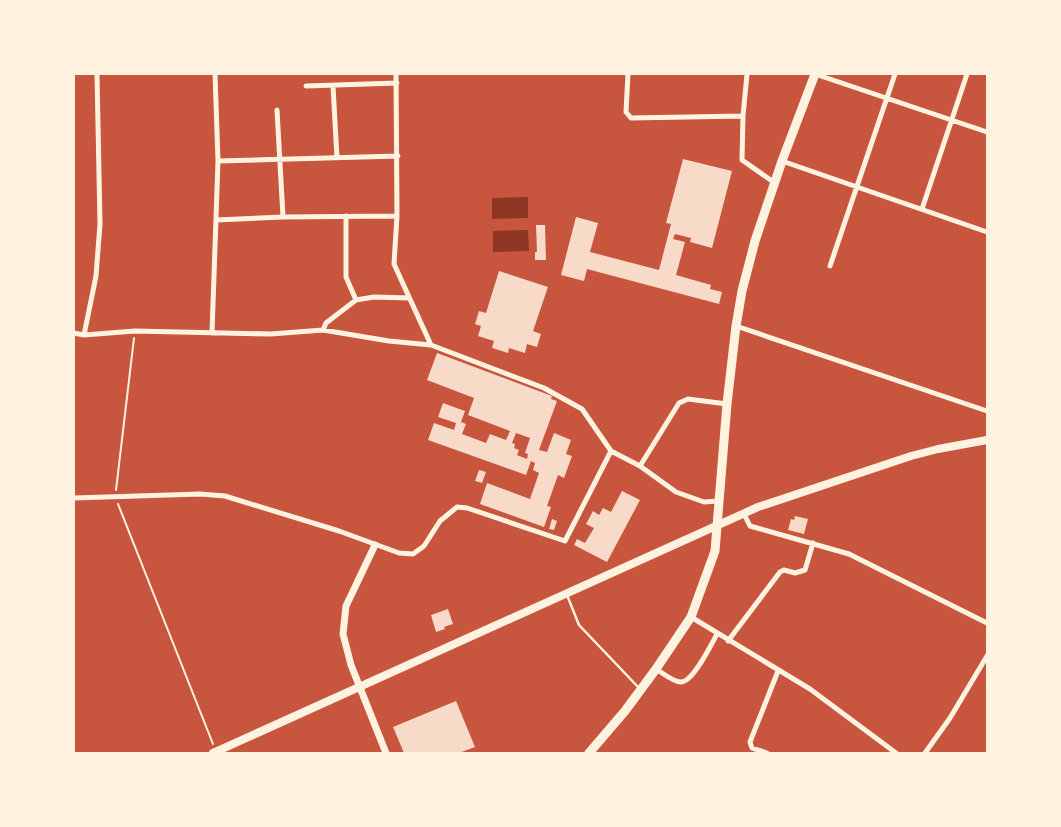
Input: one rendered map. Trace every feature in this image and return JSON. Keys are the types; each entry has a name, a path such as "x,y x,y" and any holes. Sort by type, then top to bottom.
{"main road":[{"path":"589,753 641,690 691,617 715,550 727,404 742,291 755,241 782,161 815,74"},
{"path":"214,752 758,507 892,462 938,449 987,440"}],"street":[{"path":"84,335 96,276 99,232 97,74"},
{"path":"212,333 218,162 215,74"},
{"path":"396,74 398,216 394,264 431,345"},
{"path":"628,74 626,112 631,118 743,116"},
{"path":"747,74 743,116 742,160 775,184"},
{"path":"815,74 987,132"},
{"path":"830,266 895,74"},
{"path":"922,209 967,74"},
{"path":"306,86 397,83"},
{"path":"333,86 337,158"},
{"path":"277,110 282,217"},
{"path":"218,162 398,156"},
{"path":"782,161 986,231 987,224"},
{"path":"346,216 346,277 356,300"},
{"path":"216,220 282,217 398,216"},
{"path":"323,330 326,323 356,300 374,297 409,298"},
{"path":"736,326 987,411"},
{"path":"74,333 84,335 135,331 271,334 323,330 389,341 431,345 544,388 582,410 611,451 640,466 676,492 704,502 718,501"},
{"path":"640,466 679,403 688,399 727,404"},
{"path":"74,498 200,494 225,496 399,553 413,554 424,546 440,521 457,507 467,508 566,541 611,451"},
{"path":"744,514 750,526 848,554 987,622"},
{"path":"728,641 780,572 784,570 795,573 805,570 813,543"},
{"path":"375,545 351,594 344,620 343,634 346,649 386,753"},
{"path":"691,617 810,689 896,753"},
{"path":"656,669 678,681 684,682 691,678 717,634"},
{"path":"925,753 950,718 987,656"},
{"path":"767,753 752,748 750,742 778,671"}],"lane":[{"path":"566,594 579,624 641,690"}],"path":[{"path":"135,331 116,497 214,752"}],"shaded area":[{"path":"528,197 528,218 492,219 492,198"},
{"path":"528,230 529,251 493,252 493,231"}],"building":[{"path":"683,159 732,171 712,248 690,242 691,238 675,234 673,239 685,242 676,275 711,285 710,289 722,292 719,304 587,269 584,281 561,275 576,217 598,223 590,252 659,270 671,224 666,223"},
{"path":"536,225 545,225 546,260 535,260 535,252 537,252"},
{"path":"499,271 548,287 533,331 541,334 537,347 527,344 525,353 509,348 508,353 492,348 494,341 478,336 481,326 475,324 479,311 486,313"},
{"path":"437,353 552,396 551,399 557,401 539,450 547,452 554,433 571,440 566,454 572,456 564,478 558,475 547,506 551,507 544,527 480,504 487,483 530,499 539,473 533,470 535,463 531,461 526,475 428,440 434,423 454,430 456,423 438,417 443,403 465,411 461,422 466,424 462,434 486,443 490,434 506,440 510,431 468,415 474,398 427,380","holes":["516,433 530,438 525,453 528,454 527,459 517,455 519,450 514,448 515,444 512,443"]},
{"path":"479,470 486,472 482,483 475,481"},
{"path":"622,491 640,500 607,562 574,545 577,539 585,543 594,528 586,524 593,511 599,515 603,508 611,512"},
{"path":"795,516 808,519 804,534 788,530 791,519 794,520"},
{"path":"552,519 557,521 554,530 549,529"},
{"path":"448,609 453,624 436,632 431,615"},
{"path":"456,701 475,747 459,753 404,753 393,727"}]}
